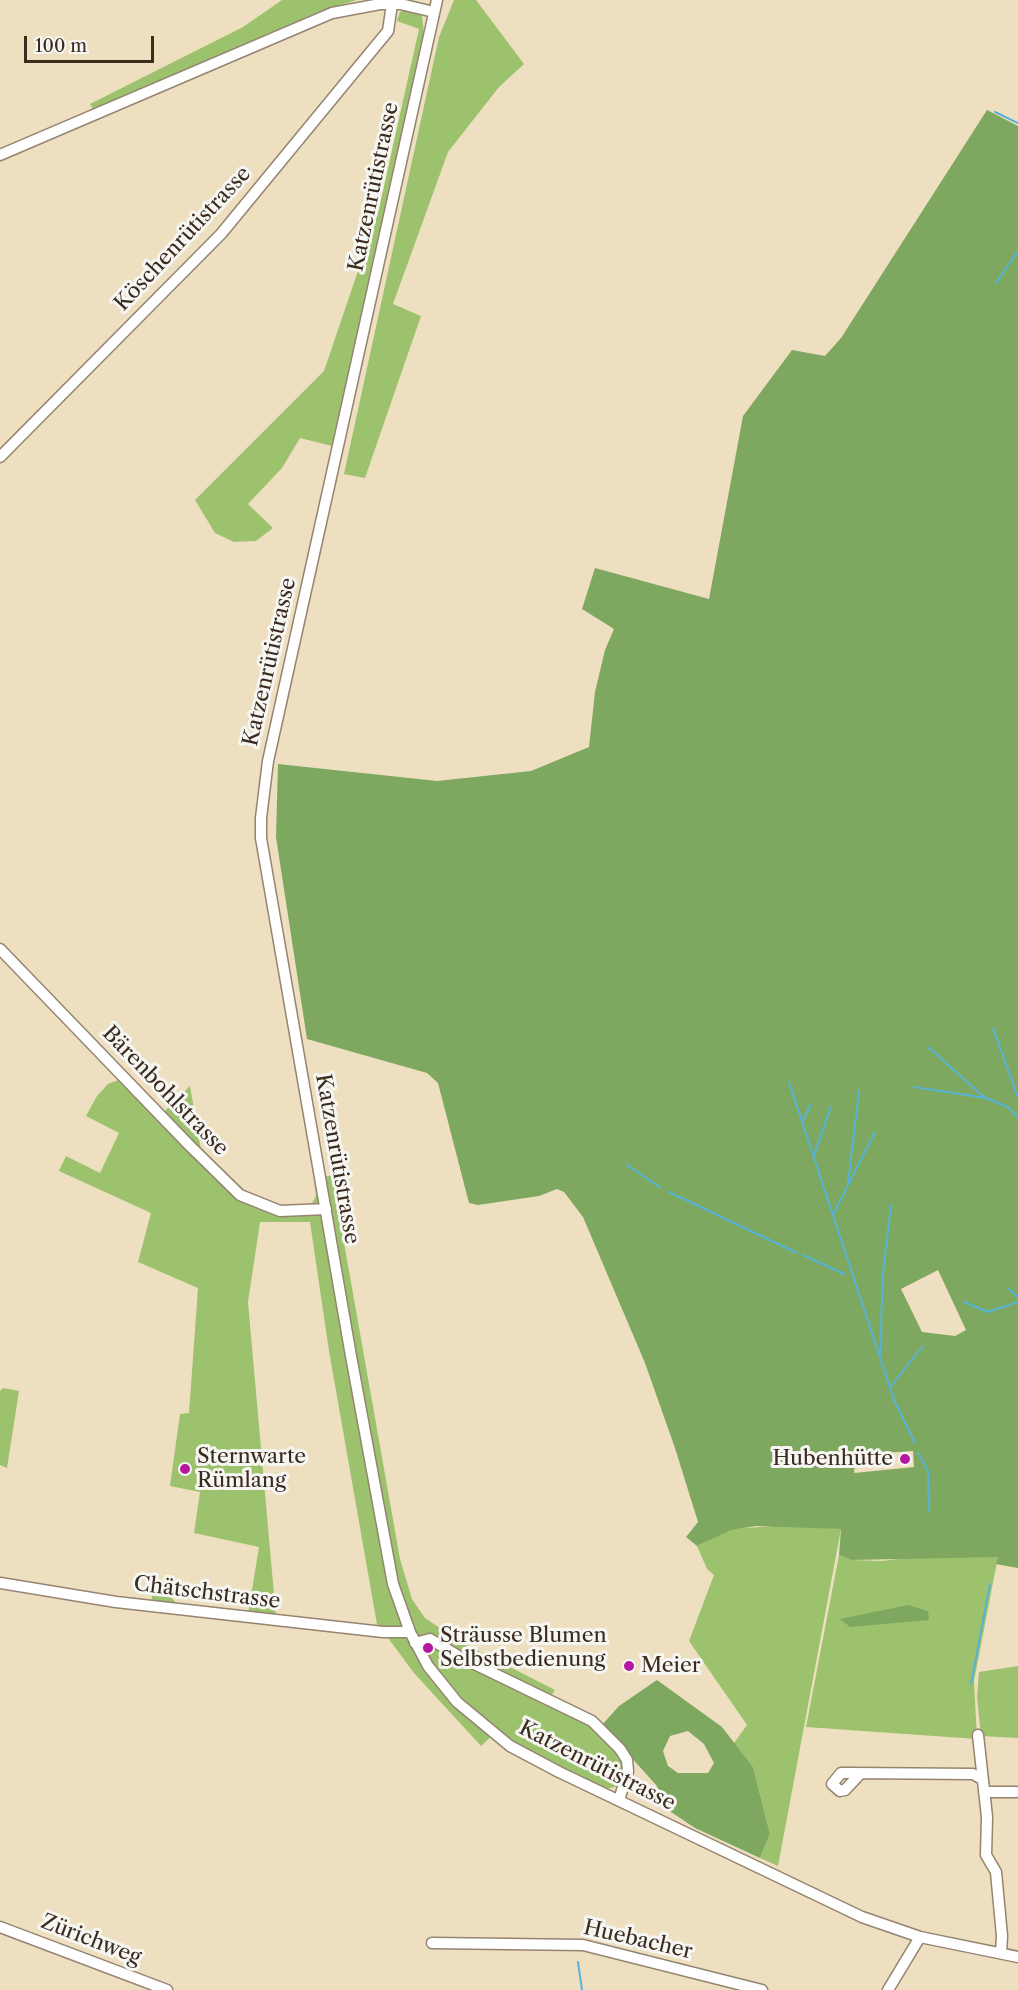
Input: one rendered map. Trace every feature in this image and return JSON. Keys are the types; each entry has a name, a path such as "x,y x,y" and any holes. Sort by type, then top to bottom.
{"street":[{"name":"Katzenrütistrasse","path":"437,0 270,752 261,805 261,838 387,1558 413,1637 449,1693 490,1731 531,1758 862,1917 920,1937 1018,1957"},
{"path":"0,155 332,13 367,4 392,4 434,12"},
{"name":"Köschenrütistrasse","path":"0,457 221,234 388,31 392,4"},
{"name":"Bärenbohlstrasse","path":"0,949 240,1195 280,1211 326,1209"},
{"name":"Chätschstrasse","path":"0,1583 116,1602 430,1639 471,1662 592,1721 620,1749 627,1760 628,1771 619,1800"},
{"path":"978,1735 984,1792 986,1855 996,1872 1002,1936 1000,1953"},
{"path":"860,1774 974,1774 982,1779"},
{"path":"984,1792 1018,1792"},
{"name":"Zürichweg","path":"0,1927 167,1990"},
{"path":"888,1990 920,1937"},
{"name":"Huebacher","path":"432,1942 583,1945 762,1990"}],"green space":[{"path":"282,0 357,0 318,12 93,109 90,104 243,27"},
{"path":"454,0 476,0 524,64 499,87 448,152 393,304 421,316 365,478 344,474 439,37"},
{"path":"407,9 422,16 424,32 332,446 300,438 282,468 248,504 273,528 256,541 234,542 215,533 195,500 324,371 379,209 419,29 397,21 400,12"},
{"path":"987,110 1018,126 1018,1568 996,1564 998,1557 851,1560 839,1555 841,1529 756,1526 731,1530 697,1546 686,1537 698,1522 645,1363 583,1217 564,1192 557,1189 539,1196 478,1205 469,1203 438,1083 427,1073 307,1039 276,837 278,764 437,781 531,771 589,747 595,692 605,650 614,629 582,609 595,568 709,599 743,416 792,350 825,356 841,338","holes":["938,1270 966,1330 955,1336 922,1332 901,1289","913,1451 914,1467 854,1473 856,1455"]},
{"path":"121,1079 159,1117 190,1086 201,1150 239,1187 262,1200 281,1206 311,1205 316,1196 314,1179 333,1175 342,1204 343,1237 400,1559 412,1599 425,1618 459,1641 555,1690 548,1700 586,1720 623,1756 624,1769 620,1786 605,1789 516,1745 497,1731 481,1746 414,1673 388,1638 378,1630 329,1351 310,1222 260,1222 248,1302 276,1617 248,1614 259,1547 194,1533 200,1492 170,1486 180,1414 189,1413 198,1288 138,1262 151,1213 59,1171 66,1156 100,1173 119,1133 86,1116 97,1096 108,1084"},
{"path":"3,1388 19,1391 7,1468 0,1465 0,1391"},
{"path":"788,1525 841,1529 778,1866 760,1858 770,1834 753,1767 734,1743 747,1725 689,1641 714,1575 707,1569 697,1546 731,1529"},
{"path":"839,1555 851,1560 882,1561 916,1557 998,1557 974,1681 977,1739 806,1727"},
{"path":"155,1579 180,1607 151,1603"},
{"path":"908,1605 928,1611 929,1620 850,1627 840,1619"},
{"path":"1018,1666 1018,1738 981,1736 977,1697 979,1672"},
{"path":"657,1680 722,1727 753,1767 770,1834 760,1858 695,1828 650,1798 657,1786 602,1725 619,1706","holes":["688,1731 704,1744 714,1763 708,1773 678,1773 668,1766 663,1751 670,1736"]}],"waterway":[{"path":"995,112 1018,123"},
{"path":"996,283 1018,251"},
{"path":"993,1028 1018,1098"},
{"path":"928,1047 984,1097"},
{"path":"789,1082 894,1400 915,1443"},
{"path":"914,1087 986,1098 1008,1107 1018,1118"},
{"path":"848,1183 859,1091"},
{"path":"802,1122 811,1104"},
{"path":"814,1155 831,1107"},
{"path":"833,1215 875,1132"},
{"path":"627,1165 661,1188"},
{"path":"669,1192 797,1253"},
{"path":"880,1355 883,1273 891,1205"},
{"path":"803,1255 844,1274"},
{"path":"1009,1289 1018,1297"},
{"path":"964,1302 988,1312 1018,1302"},
{"path":"891,1386 923,1346"},
{"path":"918,1453 928,1471 929,1511"},
{"path":"971,1684 990,1584"},
{"path":"578,1962 582,1990"}],"place":[{"name":"Hubenhütte","path":"905,1459"},
{"name":"Sternwarte Rümlang","path":"185,1469"},
{"name":"Sträusse Blumen Selbstbedienung","path":"428,1648"},
{"name":"Meier","path":"629,1666"}]}
